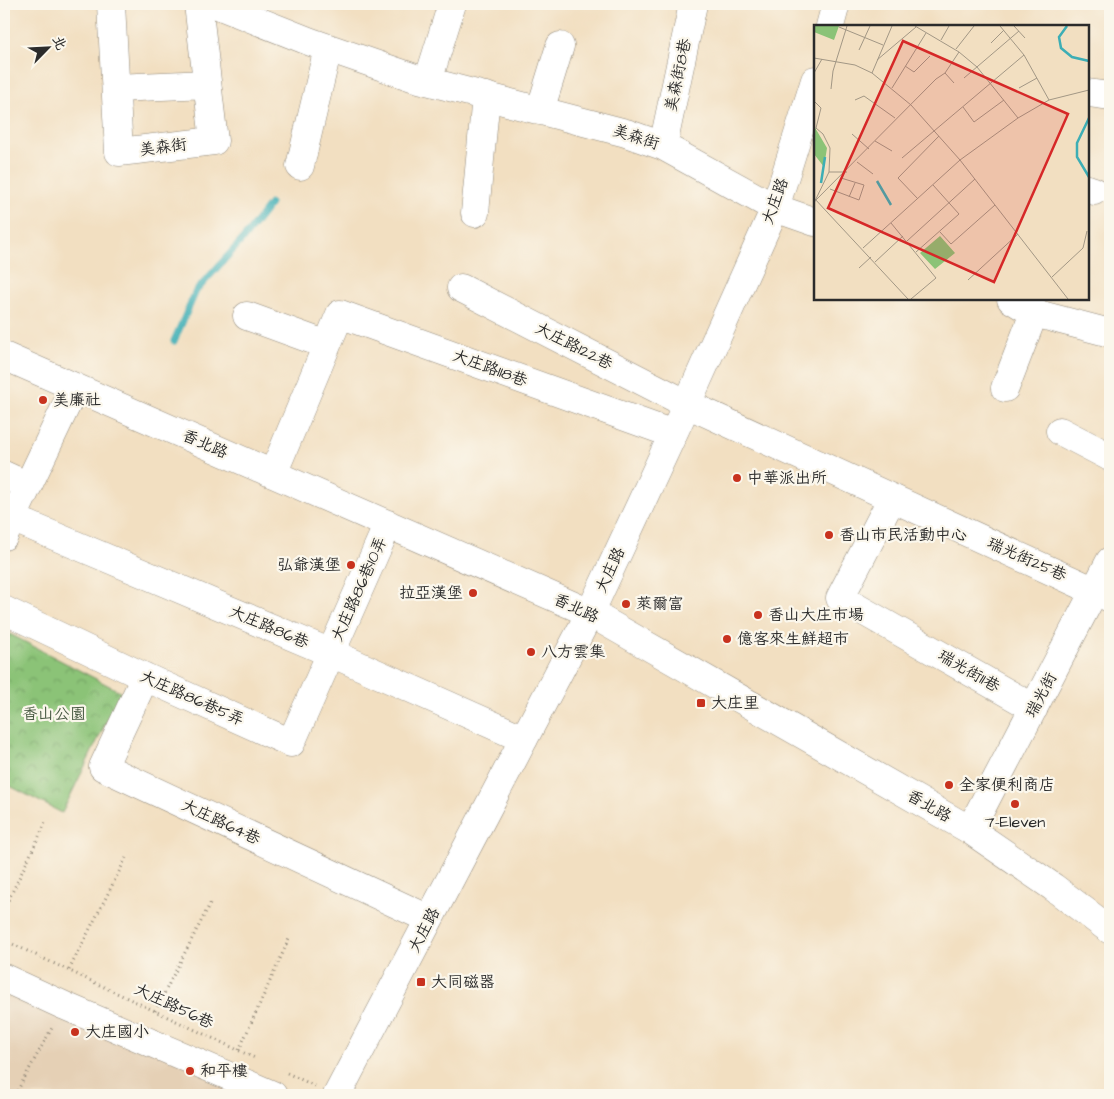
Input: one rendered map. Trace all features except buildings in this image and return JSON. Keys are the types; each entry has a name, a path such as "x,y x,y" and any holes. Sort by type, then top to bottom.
{"street":[{"name":"美森街","path":"112,4 119,152 214,141 198,4"},
{"name":"美森街","path":"215,4 245,10 328,48 415,78 626,133 663,146 775,208 814,222"},
{"path":"428,81 452,4"},
{"name":"美森街8巷","path":"663,146 693,4"},
{"path":"830,25 836,4"},
{"path":"540,110 560,46"},
{"path":"300,166 328,48"},
{"name":"大庄路","path":"327,1091 429,919 590,613 775,208 814,83"},
{"path":"116,88 207,84"},
{"path":"1089,93 1110,96"},
{"path":"476,213 486,96"},
{"name":"大庄路122巷","path":"461,288 687,404"},
{"path":"1013,300 1034,313 1110,333"},
{"path":"1005,388 1034,313"},
{"name":"大庄路118巷","path":"273,474 340,314 673,434"},
{"path":"247,316 326,346"},
{"name":"香北路","path":"4,356 590,613 970,830 1053,887 1110,930"},
{"path":"8,527 16,481 75,387"},
{"name":"瑞光街25巷","path":"687,404 1103,594"},
{"path":"1060,431 1110,457"},
{"name":"瑞光街11巷","path":"892,498 840,598 1034,708"},
{"name":"大庄路86巷10弄","path":"331,653 388,524"},
{"name":"大庄路86巷","path":"8,527 331,653 524,739"},
{"name":"瑞光街","path":"970,830 1034,708 1103,594 1110,561"},
{"name":"大庄路86巷5弄","path":"4,610 145,677 291,743 331,653"},
{"name":"大庄路64巷","path":"145,677 103,767 429,919"},
{"path":"4,978 65,1006 278,1083"}],"path":[{"path":"4,909 47,820"},
{"path":"69,970 126,858"},
{"path":"155,1011 212,900"},
{"path":"239,1050 289,939"},
{"name":"大庄路56巷","path":"4,940 265,1062"},
{"path":"15,1095 65,1006"},
{"path":"278,1083 327,1091"}],"shaded area":[{"name":"大庄國小","path":"4,970 290,1095 4,1095"}],"green space":[{"name":"香山公園","path":"4,631 121,692 62,813 4,783"}],"waterway":[{"path":"174,341 196,291 244,238 270,204"}],"place":[{"name":"美廉社","path":"43,400"},
{"name":"中華派出所","path":"737,478"},
{"name":"香山市民活動中心","path":"829,535"},
{"name":"弘爺漢堡","path":"351,565"},
{"name":"拉亞漢堡","path":"473,593"},
{"name":"萊爾富","path":"626,604"},
{"name":"香山大庄市場","path":"758,615"},
{"name":"億客來生鮮超市","path":"727,639"},
{"name":"八方雲集","path":"531,652"},
{"name":"大庄里","path":"701,703"},
{"name":"全家便利商店","path":"949,785"},
{"name":"7-Eleven","path":"1015,804"},
{"name":"大同磁器","path":"421,982"},
{"name":"大庄國小","path":"75,1032"},
{"name":"和平樓","path":"190,1071"}]}
